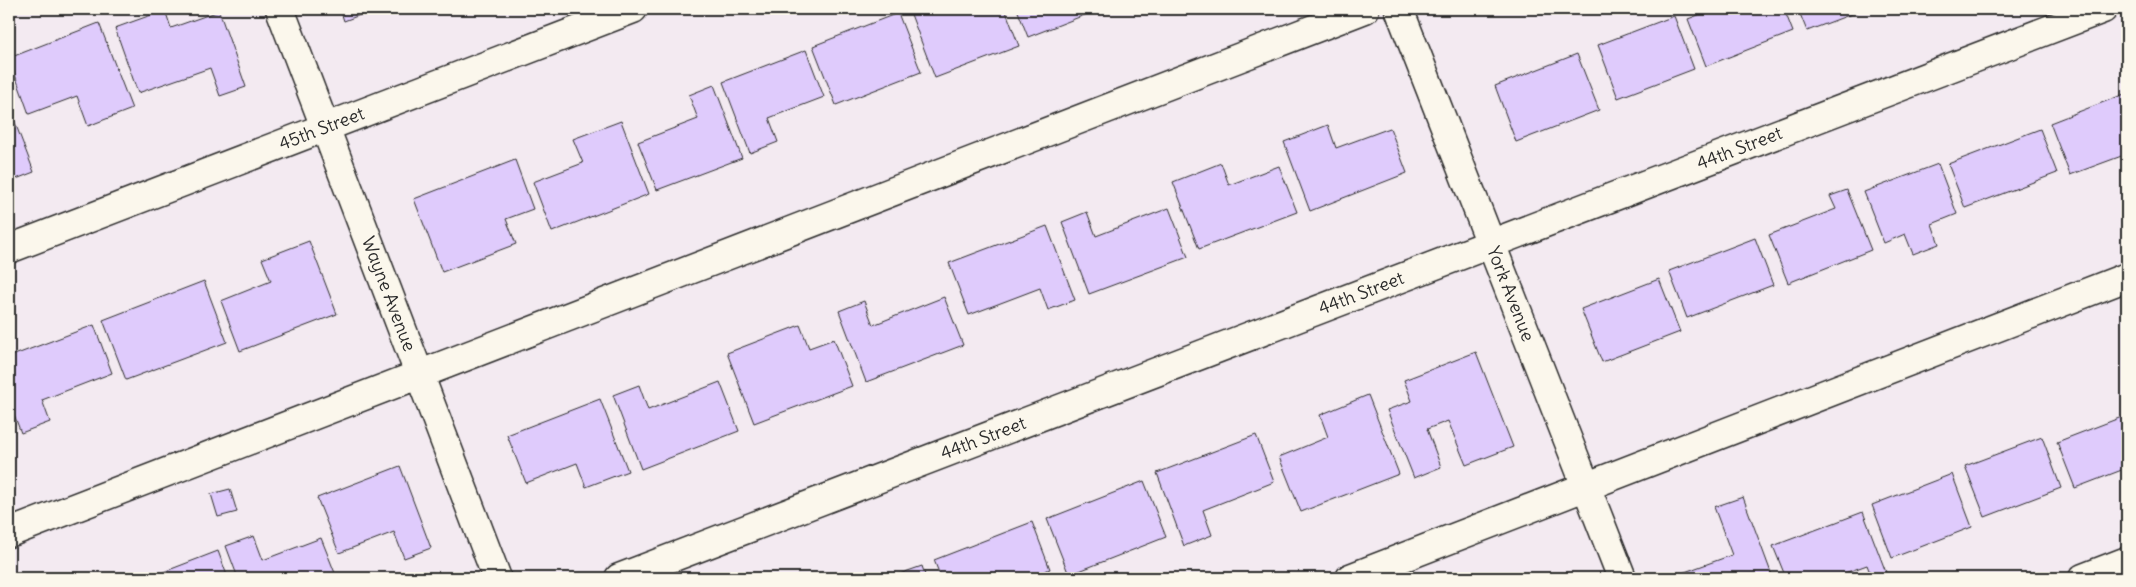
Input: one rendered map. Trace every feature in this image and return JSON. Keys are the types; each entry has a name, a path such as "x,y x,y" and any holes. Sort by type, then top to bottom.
{"street":[{"name":"Wayne Avenue","path":"280,9 497,578"},
{"name":"45th Street","path":"9,249 633,9"},
{"path":"9,533 1365,9"},
{"name":"York Avenue","path":"1399,9 1622,578"},
{"name":"44th Street","path":"619,578 2103,9"},
{"path":"1350,578 2127,277"},
{"path":"2083,578 2127,561"}],"building":[{"path":"340,9 376,9 344,21"},
{"path":"909,9 1005,9 1019,46 935,78"},
{"path":"1017,9 1100,9 1028,37"},
{"path":"1714,9 1784,9 1793,32 1706,66 1688,19"},
{"path":"1798,9 1865,9 1807,31"},
{"path":"165,10 171,28 219,11 246,87 220,96 210,68 138,93 115,28"},
{"path":"898,13 921,72 836,105 813,46"},
{"path":"1674,16 1694,69 1618,98 1598,45"},
{"path":"99,23 132,109 88,126 77,96 29,114 9,58"},
{"path":"806,50 824,97 769,118 778,142 750,153 723,82"},
{"path":"1577,54 1599,110 1516,142 1495,86"},
{"path":"714,85 742,158 657,190 638,142 698,119 689,95"},
{"path":"2127,93 2127,154 2070,175 2050,123"},
{"path":"9,107 34,172 11,181 9,176"},
{"path":"621,121 649,194 552,232 533,182 583,163 573,139"},
{"path":"1328,125 1336,148 1390,128 1407,173 1310,211 1284,142"},
{"path":"2040,129 2057,173 1965,208 1948,164"},
{"path":"515,160 533,209 506,219 516,244 442,272 414,199"},
{"path":"1221,163 1229,185 1279,166 1297,212 1199,249 1173,182"},
{"path":"1938,164 1957,214 1932,224 1939,244 1913,254 1905,234 1884,243 1864,192"},
{"path":"1847,190 1871,250 1788,283 1769,235 1836,209 1830,196"},
{"path":"1169,208 1188,257 1089,294 1062,222 1087,212 1096,236"},
{"path":"1047,226 1075,300 1048,310 1040,288 969,315 949,263"},
{"path":"1755,238 1773,285 1687,318 1669,271"},
{"path":"309,241 337,314 240,351 221,301 271,281 262,259"},
{"path":"1659,279 1680,332 1602,362 1581,309"},
{"path":"204,281 227,342 126,380 103,320"},
{"path":"944,297 963,345 866,382 839,311 864,301 873,325"},
{"path":"94,325 112,373 42,400 50,422 21,433 9,401 9,357"},
{"path":"800,325 809,348 834,339 852,386 754,423 727,353"},
{"path":"1476,352 1513,447 1466,465 1448,421 1427,429 1441,467 1414,478 1387,410 1412,401 1404,380"},
{"path":"720,382 739,431 641,469 613,395 639,385 648,410"},
{"path":"1368,395 1399,474 1301,512 1279,457 1328,437 1320,415"},
{"path":"600,399 628,471 586,487 577,463 526,483 507,435"},
{"path":"2127,415 2127,468 2075,488 2057,442"},
{"path":"1256,435 1274,482 1203,510 1212,535 1184,546 1157,473"},
{"path":"2042,437 2061,488 1985,517 1965,466"},
{"path":"400,466 431,548 404,558 394,532 339,553 317,498"},
{"path":"1952,474 1972,527 1892,558 1872,505"},
{"path":"1144,481 1166,537 1069,575 1047,519"},
{"path":"230,489 237,512 218,517 211,494"},
{"path":"1743,497 1773,578 1684,578 1682,573 1732,555 1714,507"},
{"path":"1863,512 1887,575 1872,578 1867,565 1831,578 1786,578 1773,546"},
{"path":"1032,522 1050,569 1027,578 941,578 934,560"},
{"path":"254,536 263,560 321,538 337,578 238,578 226,546"},
{"path":"218,551 228,578 148,578"},
{"path":"922,566 926,578 888,578"}]}
